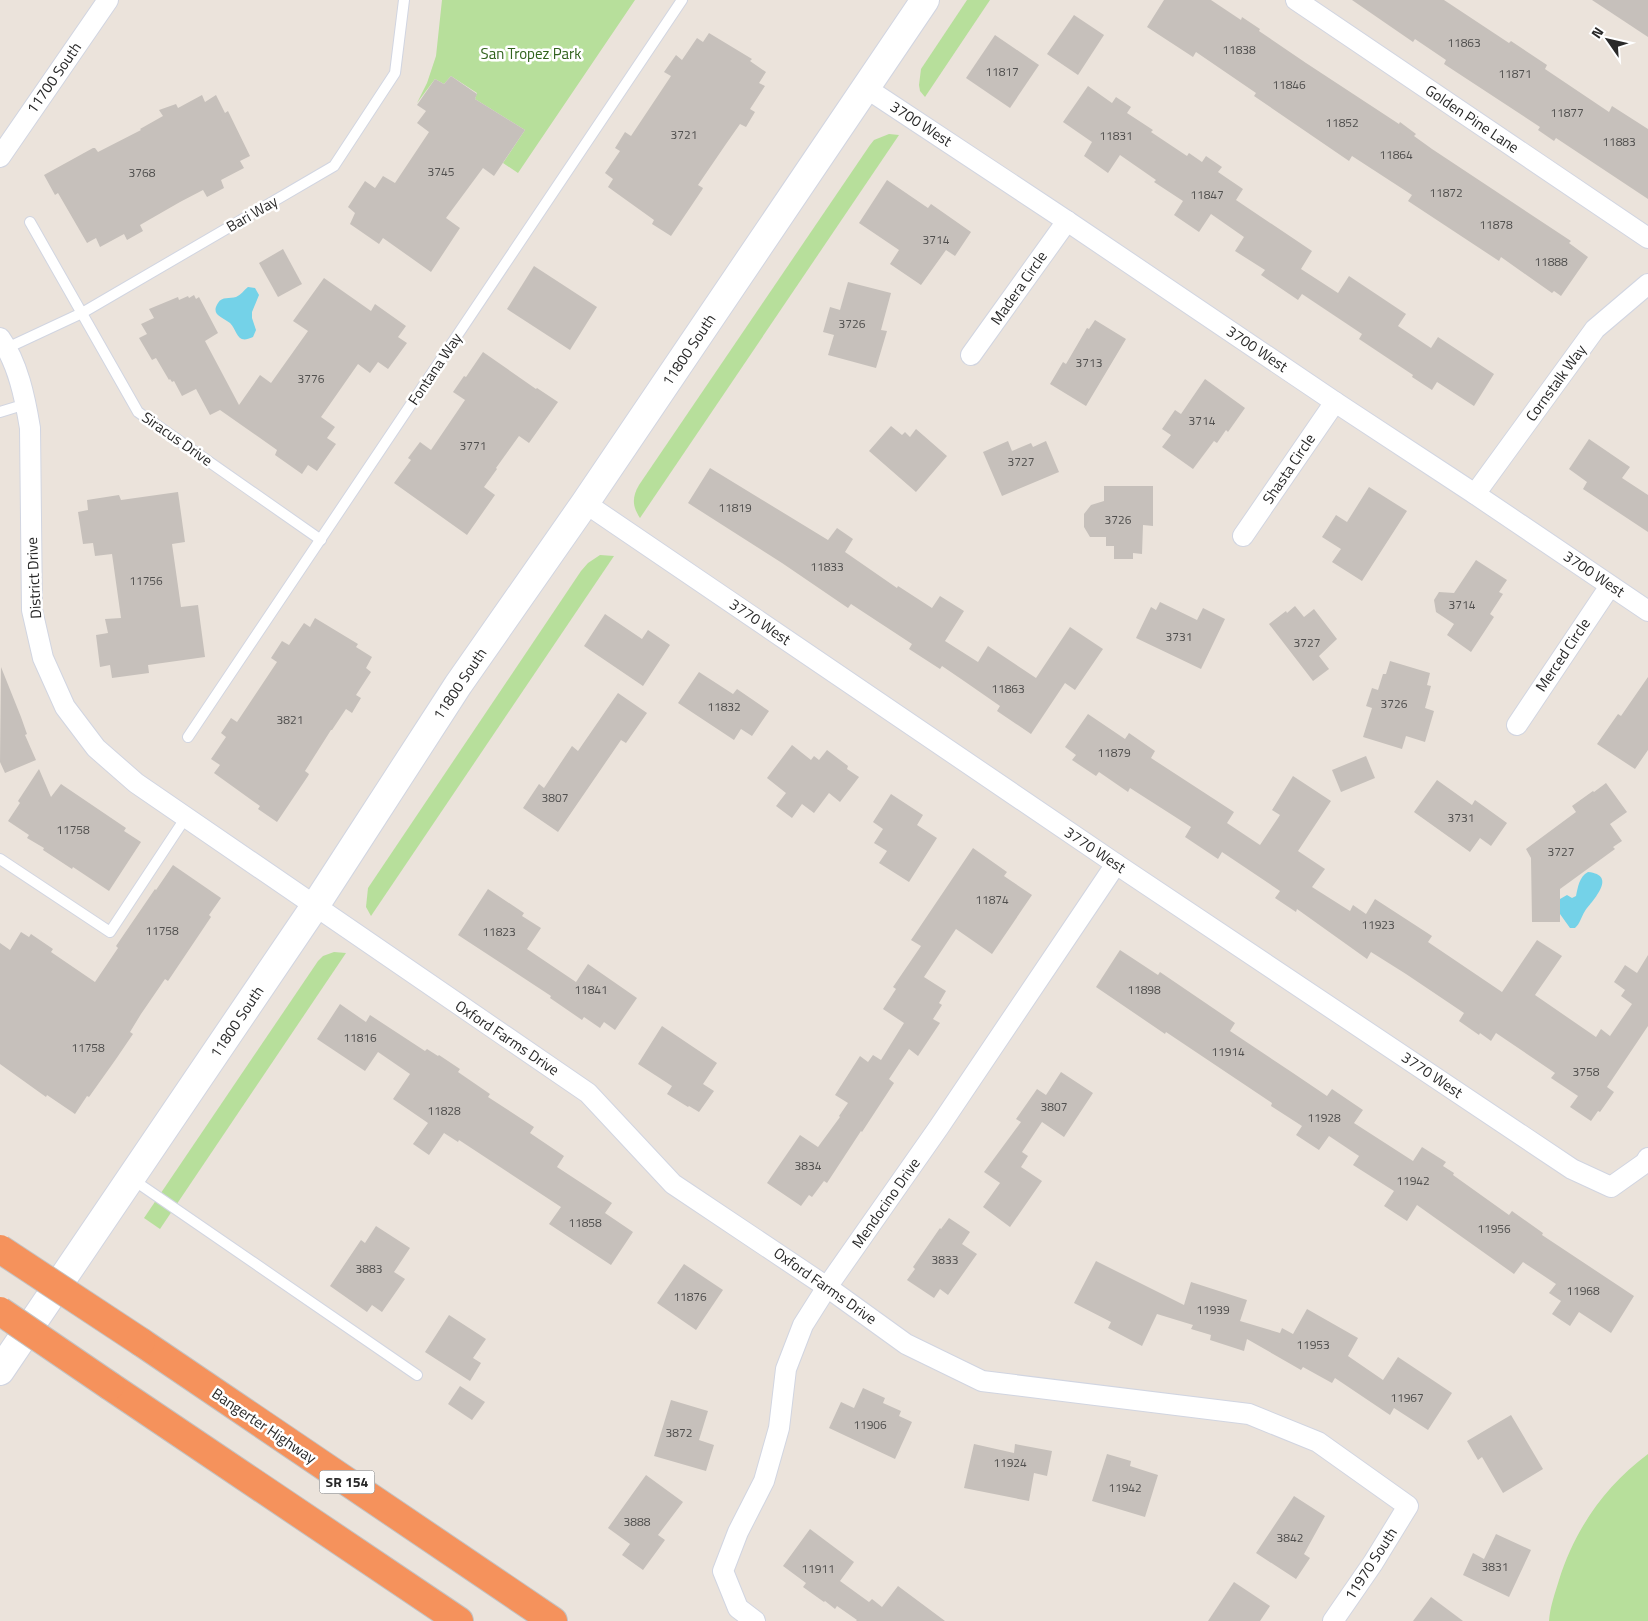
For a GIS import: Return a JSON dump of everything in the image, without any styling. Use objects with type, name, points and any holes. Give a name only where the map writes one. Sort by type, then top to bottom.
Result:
[{"type":"highway","name":"Bangerter Highway","points":[[0,1248],[553,1621]]},
{"type":"highway","points":[[0,1311],[458,1621]]},
{"type":"main road","name":"11800 South","points":[[0,1371],[315,906],[458,685],[586,503],[925,0]]},
{"type":"street","name":"11700 South","points":[[0,157],[108,0]]},
{"type":"street","name":"Golden Pine Lane","points":[[1296,0],[1648,238]]},
{"type":"street","name":"3700 West","points":[[866,88],[1648,611]]},
{"type":"street","name":"Madera Circle","points":[[972,355],[1067,221]]},
{"type":"street","name":"Cornstalk Way","points":[[1475,494],[1595,329],[1648,284]]},
{"type":"street","name":"District Drive","points":[[4,343],[26,404],[30,428],[32,610],[43,658],[65,707],[96,748],[136,783],[315,906]]},
{"type":"street","name":"Shasta Circle","points":[[1243,536],[1334,402]]},
{"type":"street","name":"3770 West","points":[[586,503],[1116,864],[1572,1169],[1611,1187],[1648,1158]]},
{"type":"street","name":"Merced Circle","points":[[1517,725],[1610,586]]},
{"type":"street","name":"Mendocino Drive","points":[[755,1621],[738,1608],[722,1571],[738,1532],[764,1482],[779,1428],[786,1369],[803,1326],[827,1287],[939,1126],[1116,864]]},
{"type":"street","name":"Oxford Farms Drive","points":[[315,906],[588,1093],[673,1184],[827,1287],[906,1344],[982,1381],[1249,1414],[1318,1442],[1408,1506]]},
{"type":"street","name":"11970 South","points":[[1332,1621],[1373,1563],[1408,1506]]},
{"type":"lane","name":"Bari Way","points":[[4,343],[82,313],[334,166],[395,73],[404,0]]},
{"type":"lane","name":"Fontana Way","points":[[188,738],[682,0]]},
{"type":"lane","name":"Siracus Drive","points":[[30,222],[138,412],[321,540]]},
{"type":"lane","points":[[0,412],[26,404]]},
{"type":"lane","points":[[0,859],[110,932],[186,817]]},
{"type":"lane","points":[[131,1178],[417,1375]]},
{"type":"green space","name":"San Tropez Park","points":[[442,0],[635,0],[518,173],[503,163],[525,130],[475,99],[477,93],[451,76],[444,84],[435,79],[417,103],[427,83],[436,56]]},
{"type":"green space","points":[[967,0],[990,0],[925,97],[920,91],[919,85],[921,69]]},
{"type":"green space","points":[[889,134],[899,135],[640,518],[635,509],[634,502],[639,485],[870,145],[874,140]]},
{"type":"green space","points":[[600,555],[614,556],[371,916],[366,907],[368,888],[581,571],[588,563]]},
{"type":"green space","points":[[334,952],[346,953],[160,1229],[144,1218],[318,961],[323,956]]},
{"type":"green space","points":[[1648,1454],[1648,1621],[1549,1621],[1559,1580],[1583,1526],[1605,1494]]},
{"type":"water","points":[[248,287],[255,288],[259,295],[252,312],[256,330],[253,337],[243,339],[238,336],[230,323],[216,313],[216,307],[222,299],[236,297]]},
{"type":"water","points":[[1588,872],[1597,874],[1601,878],[1601,889],[1577,926],[1570,928],[1560,914],[1560,899],[1567,895],[1572,898],[1576,896],[1581,879]]},
{"type":"building","points":[[1164,0],[1211,0],[1241,20],[1242,17],[1306,63],[1399,124],[1400,122],[1416,134],[1414,136],[1432,149],[1571,241],[1569,243],[1588,257],[1561,296],[1554,291],[1552,293],[1501,257],[1499,261],[1408,201],[1412,195],[1352,156],[1349,161],[1254,96],[1256,93],[1196,52],[1193,57],[1147,27]]},
{"type":"building","points":[[1352,0],[1444,0],[1509,43],[1511,41],[1547,65],[1545,69],[1609,112],[1612,106],[1648,129],[1648,199],[1556,138],[1554,141],[1538,130],[1540,127],[1444,64],[1446,60],[1415,39],[1413,42]]},
{"type":"building","points":[[1592,0],[1648,0],[1648,37]]},
{"type":"building","points":[[1074,15],[1104,35],[1078,75],[1047,54]]},
{"type":"building","points":[[709,33],[752,59],[750,61],[766,72],[759,83],[765,86],[750,109],[755,112],[746,127],[740,124],[726,144],[698,185],[703,188],[702,190],[671,236],[652,224],[654,220],[608,187],[613,179],[605,173],[620,151],[615,148],[625,132],[631,136],[671,76],[664,72],[676,55],[682,60],[697,38],[703,42]]},
{"type":"building","points":[[995,35],[1039,65],[1010,108],[966,78]]},
{"type":"building","points":[[451,76],[477,94],[475,99],[525,130],[494,176],[483,168],[446,218],[460,228],[431,272],[383,238],[379,244],[350,224],[355,213],[348,207],[365,181],[375,188],[383,176],[395,183],[429,132],[417,123],[426,111],[417,105],[435,79],[444,84]]},
{"type":"building","points":[[1088,86],[1112,103],[1116,97],[1131,107],[1127,113],[1187,156],[1189,153],[1202,162],[1206,156],[1222,167],[1218,172],[1243,189],[1236,200],[1312,251],[1301,269],[1338,293],[1349,276],[1406,314],[1398,326],[1431,348],[1438,337],[1494,374],[1474,406],[1437,382],[1432,390],[1359,339],[1362,334],[1302,294],[1298,300],[1261,275],[1265,270],[1235,251],[1244,237],[1211,214],[1199,232],[1174,215],[1183,201],[1154,182],[1156,180],[1120,155],[1108,173],[1084,156],[1092,142],[1063,122]]},
{"type":"building","points":[[202,95],[205,102],[216,95],[225,113],[228,111],[250,156],[240,161],[244,168],[221,180],[224,188],[207,197],[203,190],[180,202],[140,225],[143,231],[127,240],[124,234],[100,247],[96,238],[87,243],[58,193],[55,195],[44,175],[93,148],[98,152],[141,130],[163,116],[159,110],[176,104],[178,108]]},
{"type":"building","points":[[887,180],[928,208],[931,204],[971,232],[955,256],[946,250],[921,285],[890,264],[899,250],[859,223]]},
{"type":"building","points":[[283,249],[302,284],[278,297],[259,263]]},
{"type":"building","points":[[534,266],[597,307],[570,350],[507,309]]},
{"type":"building","points":[[324,278],[371,311],[375,304],[406,326],[398,337],[407,343],[388,369],[378,362],[370,373],[358,364],[321,417],[335,427],[327,438],[336,444],[317,471],[308,465],[302,474],[275,455],[277,450],[220,410],[210,415],[196,389],[182,396],[174,381],[169,380],[156,358],[152,360],[139,338],[147,334],[141,324],[154,318],[149,309],[178,297],[179,300],[194,295],[196,299],[199,297],[218,333],[205,341],[239,405],[260,375],[271,383],[308,331],[293,321]]},
{"type":"building","points":[[848,282],[891,293],[881,330],[887,331],[876,368],[828,355],[834,335],[823,332],[830,307],[840,310]]},
{"type":"building","points":[[1095,320],[1126,339],[1086,406],[1050,384],[1063,362],[1066,364],[1087,328],[1089,329]]},
{"type":"building","points":[[483,352],[558,402],[529,443],[519,436],[496,468],[484,487],[495,495],[467,535],[394,483],[411,460],[408,458],[420,442],[431,450],[465,400],[453,392]]},
{"type":"building","points":[[1205,379],[1245,408],[1228,432],[1226,430],[1217,443],[1214,441],[1193,469],[1162,447],[1171,435],[1162,429],[1175,410],[1181,414]]},
{"type":"building","points":[[891,426],[902,435],[905,432],[910,437],[916,429],[947,456],[916,492],[869,451]]},
{"type":"building","points":[[1589,439],[1630,467],[1622,478],[1648,495],[1648,532],[1583,489],[1587,482],[1569,469]]},
{"type":"building","points":[[1008,441],[1012,451],[1031,443],[1033,447],[1046,441],[1059,472],[1002,496],[983,452]]},
{"type":"building","points":[[710,468],[828,540],[837,528],[853,539],[845,552],[897,588],[898,586],[932,608],[940,596],[964,611],[945,641],[978,662],[988,646],[1036,678],[1070,627],[1103,649],[1075,690],[1065,683],[1031,734],[997,711],[1000,706],[942,666],[940,669],[909,649],[912,644],[851,604],[848,608],[688,503]]},
{"type":"building","points":[[1104,486],[1153,486],[1153,526],[1143,525],[1142,554],[1133,553],[1133,559],[1114,559],[1114,546],[1106,546],[1106,537],[1090,537],[1084,527],[1084,514],[1091,505],[1104,501]]},
{"type":"building","points":[[1369,487],[1407,511],[1362,581],[1332,562],[1341,549],[1322,537],[1336,515],[1347,522]]},
{"type":"building","points":[[178,492],[185,542],[172,544],[181,607],[198,605],[205,657],[148,665],[149,673],[112,678],[110,665],[100,667],[96,635],[108,633],[105,619],[121,618],[112,554],[95,556],[93,543],[83,544],[78,512],[88,510],[87,500],[119,495],[121,500]]},
{"type":"building","points":[[1476,560],[1507,580],[1499,592],[1503,594],[1490,614],[1494,617],[1471,652],[1447,635],[1454,624],[1436,612],[1434,600],[1439,592],[1454,593]]},
{"type":"building","points":[[1160,602],[1197,620],[1203,608],[1225,619],[1201,669],[1136,638],[1151,607],[1156,610]]},
{"type":"building","points":[[1295,606],[1304,617],[1314,609],[1337,639],[1319,656],[1329,669],[1313,681],[1269,624]]},
{"type":"building","points":[[605,614],[642,639],[648,630],[670,645],[643,686],[584,646]]},
{"type":"building","points":[[315,618],[358,644],[356,647],[372,657],[366,668],[371,672],[356,695],[361,698],[352,713],[346,709],[331,730],[305,771],[309,774],[308,776],[277,822],[258,809],[260,806],[214,773],[220,765],[211,759],[226,737],[221,733],[231,718],[237,722],[277,662],[271,658],[282,641],[289,645],[304,623],[310,627]]},
{"type":"building","points":[[1390,661],[1430,673],[1427,685],[1431,686],[1425,708],[1434,711],[1425,742],[1406,736],[1402,749],[1363,737],[1372,708],[1366,706],[1372,688],[1378,690]]},
{"type":"building","points":[[1,667],[36,760],[5,773],[0,762]]},
{"type":"building","points":[[699,672],[733,694],[737,689],[769,711],[752,736],[741,729],[734,740],[678,703]]},
{"type":"building","points":[[1648,677],[1648,750],[1635,769],[1597,744],[1618,714],[1621,716]]},
{"type":"building","points":[[618,693],[647,713],[626,743],[621,740],[558,832],[523,808],[539,784],[544,788],[572,746],[578,751]]},
{"type":"building","points":[[1088,714],[1125,739],[1129,733],[1155,751],[1151,758],[1234,812],[1227,823],[1260,845],[1280,815],[1272,810],[1293,776],[1331,801],[1298,851],[1325,869],[1312,887],[1350,911],[1353,905],[1366,914],[1375,899],[1432,936],[1428,942],[1502,992],[1537,940],[1562,956],[1535,995],[1596,1037],[1601,1029],[1610,1036],[1632,1004],[1621,996],[1625,990],[1614,982],[1625,965],[1637,973],[1648,955],[1648,1026],[1607,1087],[1614,1092],[1600,1112],[1598,1111],[1591,1121],[1570,1107],[1578,1096],[1551,1078],[1555,1073],[1496,1033],[1491,1041],[1480,1033],[1479,1035],[1459,1021],[1464,1013],[1371,952],[1367,959],[1297,909],[1296,912],[1275,898],[1280,891],[1222,852],[1218,859],[1185,837],[1191,827],[1130,788],[1128,792],[1099,772],[1096,776],[1072,760],[1076,755],[1065,747]]},
{"type":"building","points":[[792,745],[811,760],[814,756],[819,760],[827,750],[848,766],[847,769],[859,777],[840,802],[829,793],[814,813],[802,804],[792,818],[776,806],[786,793],[767,778]]},
{"type":"building","points":[[1366,756],[1375,778],[1341,792],[1332,770]]},
{"type":"building","points":[[39,769],[51,797],[61,784],[126,828],[124,831],[141,842],[109,891],[43,850],[44,848],[27,838],[29,835],[8,821],[20,803],[18,801]]},
{"type":"building","points":[[1437,780],[1472,805],[1475,800],[1507,823],[1491,846],[1480,838],[1470,852],[1414,812]]},
{"type":"building","points":[[1606,783],[1627,812],[1610,824],[1622,841],[1613,847],[1615,849],[1560,889],[1560,922],[1532,922],[1531,858],[1526,849],[1576,812],[1572,806]]},
{"type":"building","points":[[891,794],[923,815],[917,825],[937,838],[909,882],[879,863],[887,851],[874,843],[883,829],[873,822]]},
{"type":"building","points":[[973,848],[1007,872],[1004,876],[1032,895],[992,954],[956,929],[924,977],[946,991],[939,1003],[942,1005],[933,1019],[940,1023],[918,1056],[909,1049],[889,1079],[894,1083],[827,1183],[824,1181],[812,1197],[809,1195],[801,1206],[767,1183],[800,1135],[818,1147],[848,1103],[835,1095],[860,1056],[868,1062],[873,1055],[881,1060],[904,1023],[883,1009],[896,989],[893,987],[921,946],[911,940]]},
{"type":"building","points":[[173,865],[221,898],[209,915],[211,917],[168,981],[165,979],[141,1014],[130,1032],[133,1034],[75,1114],[47,1095],[46,1097],[0,1064],[0,943],[10,950],[21,932],[29,937],[31,934],[53,949],[51,952],[95,982],[118,948],[116,946]]},
{"type":"building","points":[[488,889],[524,913],[522,916],[541,928],[527,949],[576,982],[588,964],[637,998],[615,1030],[604,1022],[600,1028],[584,1017],[582,1020],[550,998],[551,996],[458,935]]},
{"type":"building","points":[[1120,950],[1158,975],[1160,972],[1235,1023],[1230,1031],[1327,1096],[1332,1089],[1363,1110],[1354,1123],[1413,1161],[1422,1147],[1446,1162],[1443,1166],[1454,1173],[1453,1175],[1509,1215],[1512,1211],[1543,1233],[1542,1235],[1634,1296],[1611,1333],[1579,1312],[1570,1326],[1552,1314],[1561,1301],[1549,1293],[1556,1284],[1523,1262],[1514,1274],[1417,1205],[1407,1221],[1384,1206],[1394,1191],[1353,1165],[1359,1156],[1329,1136],[1319,1150],[1296,1135],[1302,1126],[1271,1106],[1272,1103],[1096,987]]},
{"type":"building","points":[[340,1004],[366,1022],[370,1015],[425,1051],[427,1049],[439,1055],[460,1069],[458,1072],[490,1094],[488,1097],[534,1127],[530,1133],[564,1156],[557,1167],[612,1203],[605,1213],[633,1232],[611,1265],[549,1224],[561,1207],[459,1140],[458,1142],[444,1133],[429,1155],[413,1144],[428,1123],[393,1099],[410,1074],[378,1052],[365,1071],[317,1039]]},
{"type":"building","points":[[662,1026],[717,1063],[703,1084],[714,1091],[699,1112],[667,1094],[672,1086],[638,1064]]},
{"type":"building","points":[[1061,1072],[1093,1093],[1064,1137],[1042,1122],[1022,1152],[1028,1156],[1021,1167],[1042,1181],[1010,1227],[983,1207],[1000,1183],[984,1172],[1021,1122],[1016,1119],[1037,1089],[1046,1095]]},
{"type":"building","points":[[949,1218],[970,1232],[962,1244],[977,1254],[948,1295],[940,1289],[934,1298],[907,1280],[915,1269],[913,1267]]},
{"type":"building","points":[[376,1226],[410,1248],[394,1272],[405,1279],[382,1312],[372,1305],[367,1312],[330,1286],[361,1240],[365,1243]]},
{"type":"building","points":[[1096,1261],[1184,1305],[1191,1282],[1247,1300],[1240,1321],[1280,1333],[1282,1328],[1293,1334],[1307,1309],[1358,1338],[1348,1356],[1383,1380],[1398,1357],[1452,1393],[1428,1430],[1394,1408],[1390,1415],[1335,1378],[1332,1383],[1303,1367],[1301,1370],[1247,1339],[1244,1351],[1210,1340],[1211,1335],[1191,1329],[1193,1325],[1157,1314],[1142,1346],[1108,1328],[1111,1322],[1074,1303]]},
{"type":"building","points":[[684,1264],[723,1290],[696,1330],[657,1303]]},
{"type":"building","points":[[449,1315],[486,1339],[473,1358],[481,1363],[470,1381],[425,1352]]},
{"type":"building","points":[[460,1386],[485,1402],[472,1420],[448,1404]]},
{"type":"building","points":[[863,1388],[885,1398],[883,1403],[901,1411],[899,1416],[912,1422],[895,1459],[829,1428],[841,1402],[854,1408]]},
{"type":"building","points":[[671,1400],[708,1411],[699,1440],[714,1445],[706,1471],[654,1456]]},
{"type":"building","points":[[1511,1415],[1543,1469],[1503,1493],[1482,1457],[1478,1460],[1467,1441]]},
{"type":"building","points":[[974,1444],[1014,1453],[1015,1444],[1052,1451],[1047,1476],[1034,1473],[1029,1501],[964,1488]]},
{"type":"building","points":[[1107,1454],[1131,1461],[1130,1466],[1158,1475],[1145,1517],[1092,1501]]},
{"type":"building","points":[[646,1475],[683,1502],[658,1535],[665,1540],[643,1570],[622,1555],[630,1544],[608,1528]]},
{"type":"building","points":[[1294,1496],[1325,1516],[1304,1554],[1310,1558],[1296,1579],[1256,1553]]},
{"type":"building","points":[[810,1529],[854,1562],[840,1581],[869,1602],[872,1599],[882,1607],[898,1586],[945,1621],[856,1621],[837,1606],[835,1609],[824,1602],[803,1587],[806,1583],[783,1566]]},
{"type":"building","points":[[1496,1534],[1531,1550],[1509,1597],[1463,1575],[1473,1553],[1484,1559]]},
{"type":"building","points":[[1234,1582],[1270,1606],[1260,1621],[1208,1621]]},
{"type":"building","points":[[1431,1597],[1463,1621],[1413,1621]]}]
